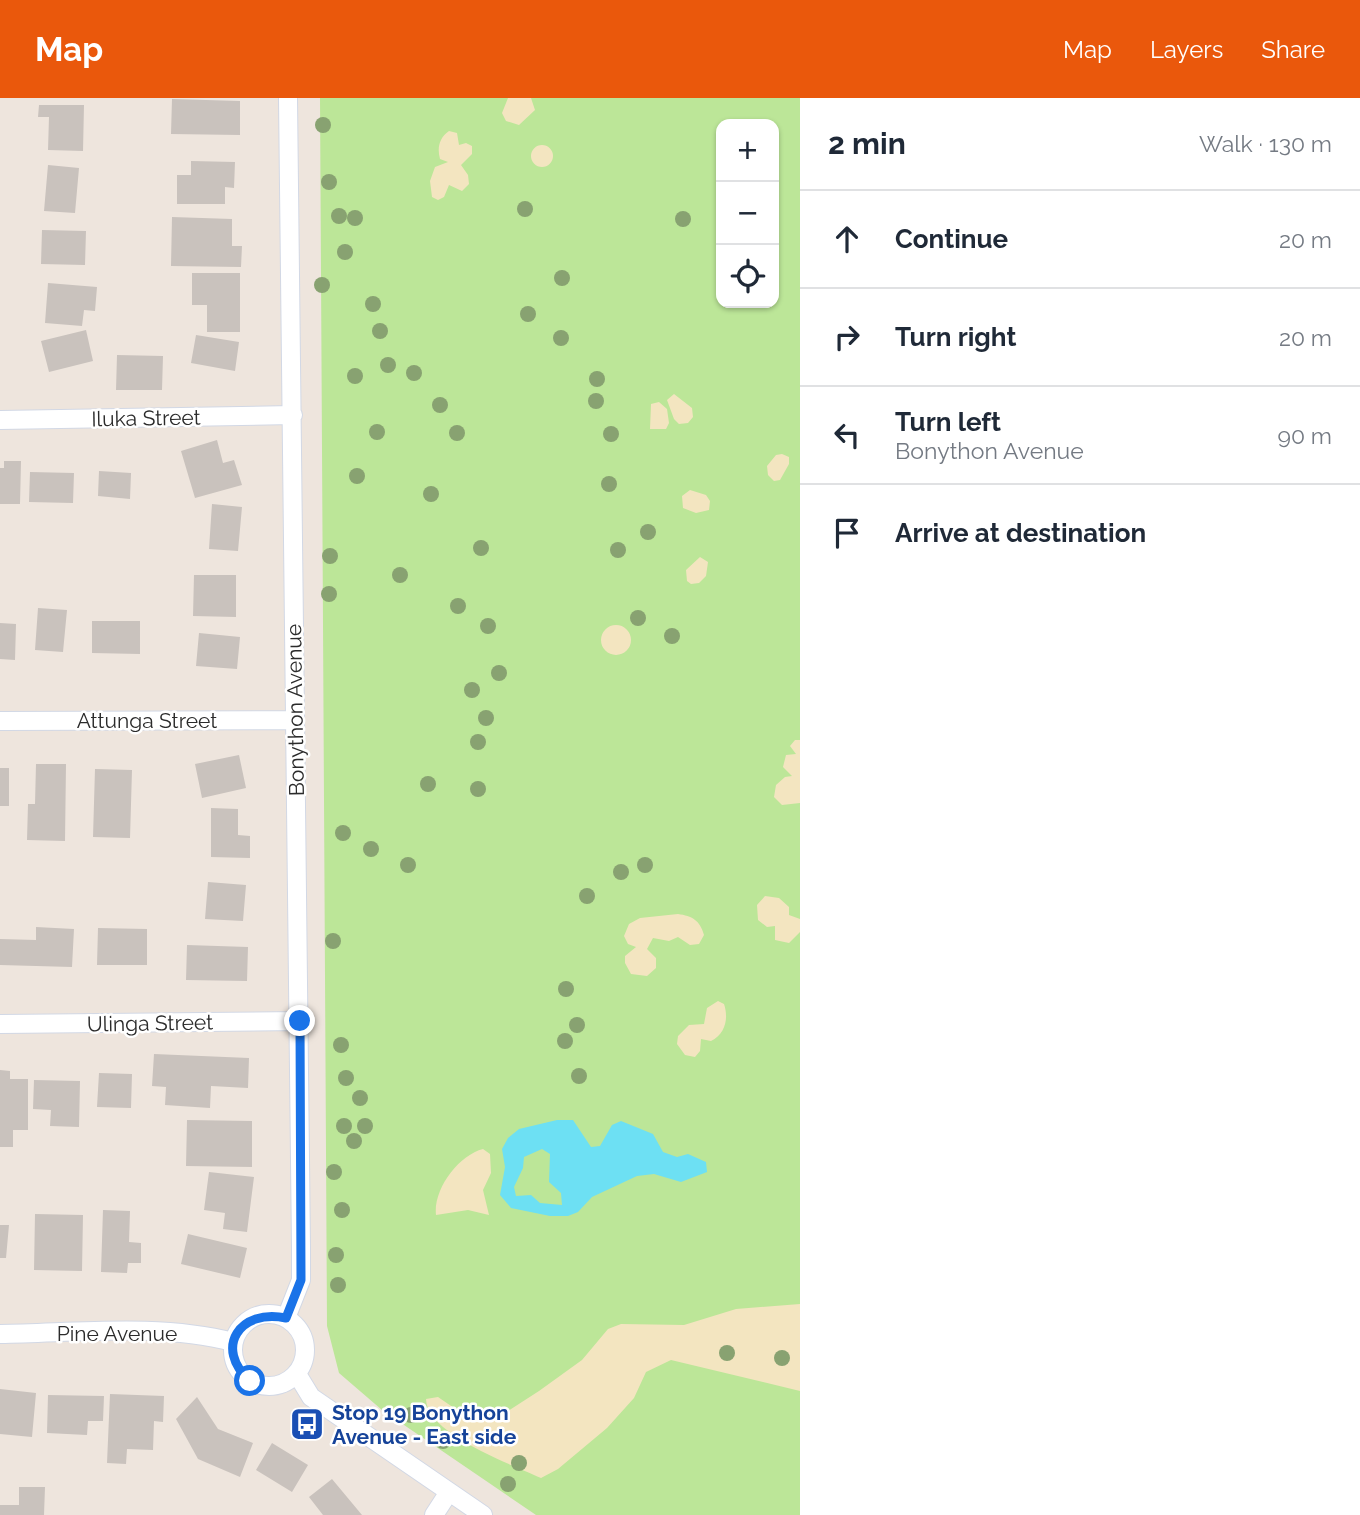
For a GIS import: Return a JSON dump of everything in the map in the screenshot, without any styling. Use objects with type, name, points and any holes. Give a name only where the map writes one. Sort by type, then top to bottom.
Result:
[{"type":"street","name":"Bonython Avenue","points":[[286,1318],[301,1280],[288,98]]},
{"type":"street","name":"Iluka Street","points":[[0,420],[293,415]]},
{"type":"street","name":"Attunga Street","points":[[0,721],[294,720]]},
{"type":"street","name":"Ulinga Street","points":[[0,1024],[300,1021]]},
{"type":"street","points":[[267,1314],[286,1318],[299,1330],[305,1344],[303,1362],[297,1374],[284,1384],[271,1387],[250,1381],[234,1362],[233,1342],[240,1328],[250,1319],[267,1314]]},
{"type":"street","name":"Pine Avenue","points":[[0,1334],[159,1331],[199,1333],[233,1342]]},
{"type":"street","points":[[297,1374],[311,1397],[483,1515]]},
{"type":"street","points":[[434,1515],[449,1492]]},
{"type":"green space","points":[[320,98],[800,98],[800,1515],[536,1515],[382,1410],[339,1373],[327,1326]]},
{"type":"sand","points":[[508,98],[531,98],[535,110],[519,125],[506,121],[502,113]]},
{"type":"sand","points":[[449,131],[457,133],[459,145],[466,143],[472,146],[472,154],[461,165],[468,175],[469,184],[462,191],[449,185],[444,197],[438,200],[432,197],[430,181],[435,167],[448,162],[440,159],[439,151],[441,140]]},
{"type":"sand","points":[[538,145],[546,145],[553,152],[553,160],[546,167],[538,167],[531,160],[531,152]]},
{"type":"sand","points":[[674,394],[692,408],[693,417],[688,423],[679,424],[674,419],[667,400]]},
{"type":"sand","points":[[659,402],[667,409],[669,423],[666,429],[650,429],[651,404]]},
{"type":"sand","points":[[776,455],[789,457],[789,464],[780,480],[774,481],[768,475],[767,466]]},
{"type":"sand","points":[[690,490],[706,495],[710,501],[709,510],[696,513],[683,508],[682,496]]},
{"type":"sand","points":[[700,557],[708,562],[706,576],[699,583],[691,584],[687,581],[686,570]]},
{"type":"sand","points":[[616,625],[627,629],[631,640],[627,651],[616,655],[605,651],[601,640],[605,629]]},
{"type":"sand","points":[[795,740],[800,740],[800,803],[782,805],[774,797],[776,785],[785,777],[792,776],[783,767],[786,755],[796,754],[790,746]]},
{"type":"sand","points":[[765,896],[779,898],[789,907],[789,915],[800,919],[800,932],[789,943],[775,940],[775,926],[767,927],[758,920],[757,905]]},
{"type":"sand","points":[[678,914],[698,922],[704,935],[699,944],[690,945],[678,937],[669,941],[653,938],[647,949],[656,958],[656,968],[647,976],[631,974],[625,963],[625,956],[636,947],[628,944],[624,936],[629,924],[640,918]]},
{"type":"sand","points":[[718,1001],[724,1004],[726,1020],[723,1030],[711,1041],[701,1039],[700,1051],[695,1057],[685,1055],[677,1044],[678,1036],[689,1025],[704,1024],[707,1008]]},
{"type":"sand","points":[[483,1149],[490,1154],[491,1173],[483,1190],[489,1215],[468,1210],[436,1215],[439,1195],[449,1174],[465,1158]]},
{"type":"sand","points":[[800,1304],[800,1391],[671,1360],[646,1372],[634,1398],[607,1428],[558,1469],[541,1478],[492,1457],[455,1436],[430,1412],[426,1399],[438,1397],[473,1421],[502,1415],[582,1360],[608,1329],[621,1324],[684,1325],[736,1309]]},
{"type":"water","points":[[557,1120],[573,1120],[591,1147],[600,1146],[612,1125],[621,1121],[653,1134],[663,1152],[677,1157],[688,1154],[706,1162],[707,1172],[681,1182],[654,1174],[637,1176],[592,1197],[578,1212],[568,1216],[550,1216],[511,1208],[500,1195],[505,1167],[502,1149],[508,1138],[519,1129]],"holes":[[[542,1149],[550,1154],[549,1182],[561,1193],[562,1205],[540,1203],[531,1195],[516,1196],[514,1187],[523,1168],[524,1157]]]},
{"type":"building","points":[[172,99],[240,101],[240,135],[171,134]]},
{"type":"building","points":[[39,105],[84,105],[83,151],[48,150],[49,117],[38,117]]},
{"type":"building","points":[[191,161],[235,162],[234,188],[225,187],[225,204],[177,204],[177,175],[191,175]]},
{"type":"building","points":[[48,165],[79,168],[75,213],[44,211]]},
{"type":"building","points":[[172,217],[232,219],[232,246],[242,246],[241,267],[171,266]]},
{"type":"building","points":[[42,230],[86,231],[85,265],[41,264]]},
{"type":"building","points":[[192,273],[240,273],[240,332],[207,332],[207,305],[192,305]]},
{"type":"building","points":[[48,283],[97,287],[95,311],[84,310],[82,326],[45,323]]},
{"type":"building","points":[[86,330],[93,361],[49,372],[41,341]]},
{"type":"building","points":[[196,335],[239,342],[235,371],[191,363]]},
{"type":"building","points":[[117,355],[163,356],[162,390],[116,390]]},
{"type":"building","points":[[217,440],[223,463],[234,460],[242,485],[195,498],[181,451]]},
{"type":"building","points":[[4,461],[21,461],[20,504],[0,504],[0,468],[4,468]]},
{"type":"building","points":[[99,471],[131,473],[130,499],[98,496]]},
{"type":"building","points":[[30,472],[74,473],[73,503],[29,502]]},
{"type":"building","points":[[212,504],[242,507],[238,551],[209,549]]},
{"type":"building","points":[[194,575],[236,575],[236,617],[193,616]]},
{"type":"building","points":[[38,608],[67,610],[63,652],[35,650]]},
{"type":"building","points":[[92,621],[140,621],[140,654],[92,653]]},
{"type":"building","points":[[0,623],[16,624],[15,660],[0,659]]},
{"type":"building","points":[[199,633],[240,637],[237,669],[196,666]]},
{"type":"building","points":[[239,755],[246,788],[202,798],[195,764]]},
{"type":"building","points":[[36,764],[66,764],[65,841],[27,840],[28,804],[35,804]]},
{"type":"building","points":[[0,768],[9,768],[9,806],[0,806]]},
{"type":"building","points":[[95,769],[132,770],[130,838],[93,837]]},
{"type":"building","points":[[211,808],[238,809],[238,835],[250,836],[250,858],[211,857]]},
{"type":"building","points":[[208,882],[246,885],[243,921],[205,919]]},
{"type":"building","points":[[36,927],[74,929],[72,967],[0,965],[0,939],[36,940]]},
{"type":"building","points":[[98,928],[147,929],[147,965],[97,965]]},
{"type":"building","points":[[187,945],[248,947],[247,981],[186,980]]},
{"type":"building","points":[[154,1054],[249,1058],[248,1088],[211,1086],[210,1108],[165,1105],[166,1087],[152,1086]]},
{"type":"building","points":[[0,1070],[10,1071],[10,1079],[28,1079],[28,1130],[13,1130],[13,1147],[0,1147]]},
{"type":"building","points":[[99,1073],[132,1074],[131,1108],[97,1107]]},
{"type":"building","points":[[34,1080],[80,1081],[79,1127],[50,1126],[51,1110],[33,1109]]},
{"type":"building","points":[[187,1120],[252,1121],[252,1167],[186,1166]]},
{"type":"building","points":[[209,1172],[254,1177],[247,1232],[223,1229],[225,1213],[204,1210]]},
{"type":"building","points":[[103,1210],[130,1211],[129,1242],[141,1243],[141,1263],[128,1263],[127,1273],[101,1272]]},
{"type":"building","points":[[35,1214],[83,1215],[82,1271],[34,1270]]},
{"type":"building","points":[[0,1225],[9,1225],[6,1258],[0,1258]]},
{"type":"building","points":[[188,1234],[247,1248],[240,1278],[181,1264]]},
{"type":"building","points":[[0,1389],[36,1393],[32,1437],[0,1434]]},
{"type":"building","points":[[110,1394],[164,1396],[163,1422],[154,1421],[153,1450],[127,1449],[126,1464],[107,1463]]},
{"type":"building","points":[[48,1395],[104,1396],[103,1421],[88,1421],[87,1435],[47,1433]]},
{"type":"building","points":[[197,1397],[218,1429],[253,1443],[240,1477],[198,1459],[176,1419]]},
{"type":"building","points":[[272,1443],[308,1465],[292,1492],[256,1470]]},
{"type":"building","points":[[332,1479],[362,1515],[323,1515],[309,1497]]},
{"type":"building","points":[[19,1487],[45,1487],[44,1515],[0,1515],[0,1505],[19,1505]]},
{"type":"place","name":"Stop 19 Bonython Avenue - East side","points":[[307,1424]]},
{"type":"route","points":[[250,1381],[240,1373],[232,1352],[233,1342],[240,1328],[250,1319],[267,1314],[286,1318],[295,1302],[301,1280],[300,1021]]}]
